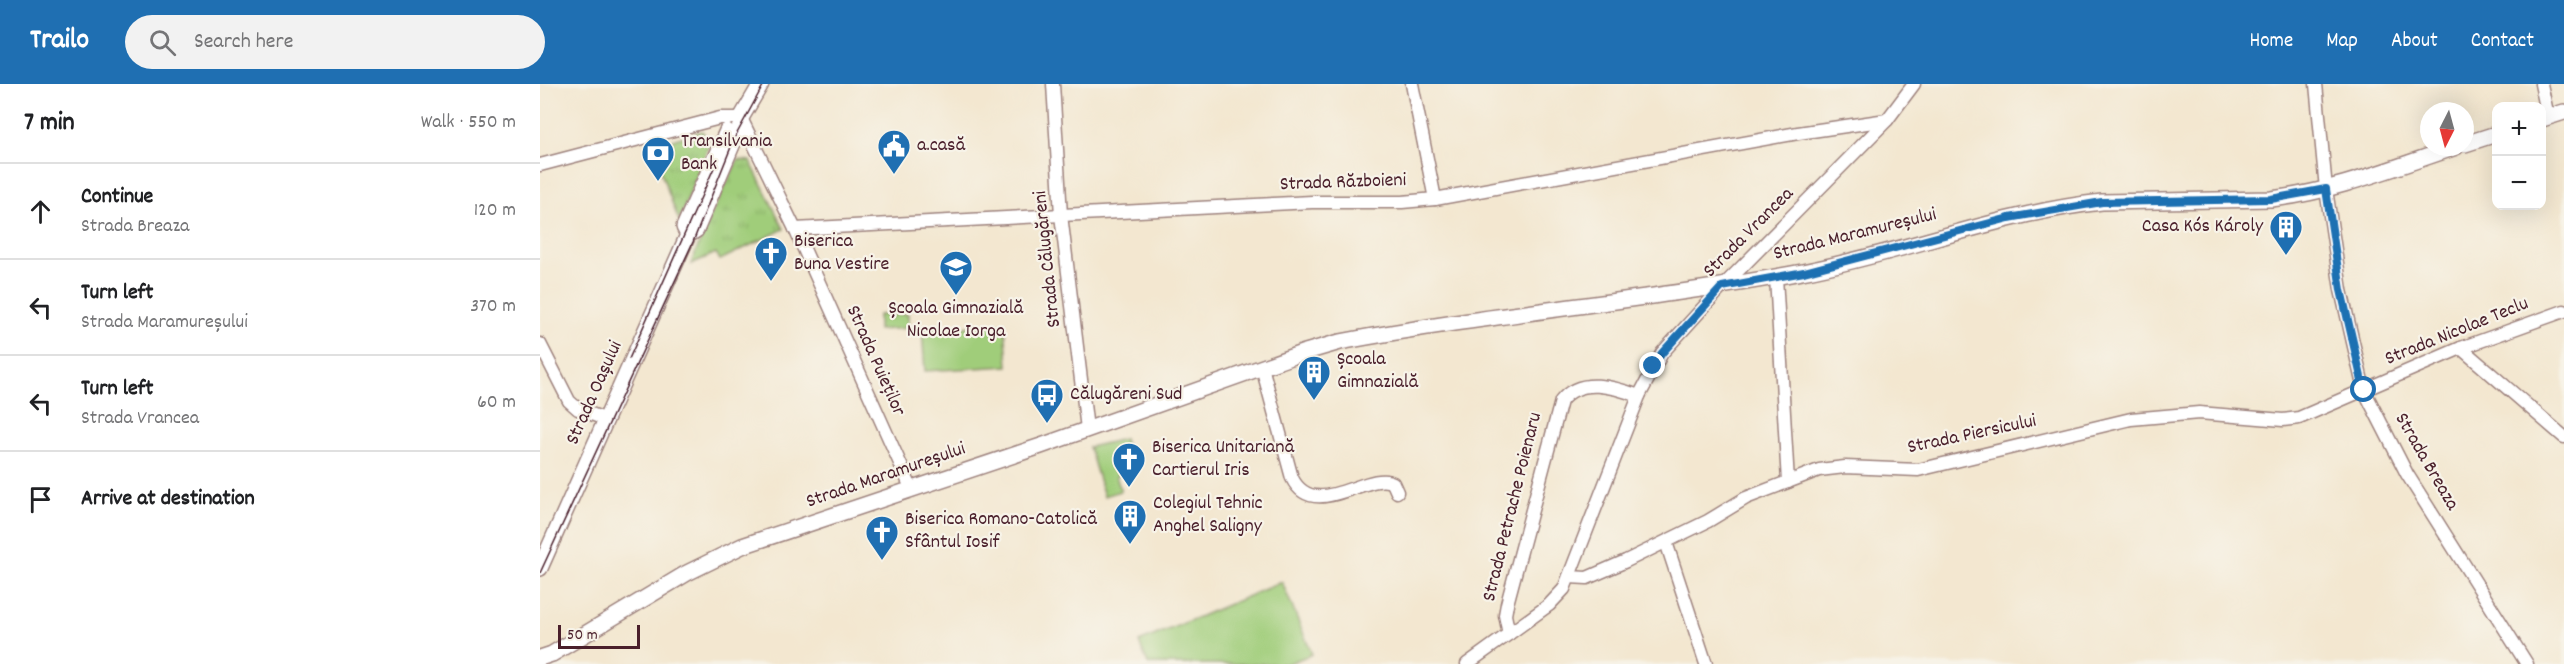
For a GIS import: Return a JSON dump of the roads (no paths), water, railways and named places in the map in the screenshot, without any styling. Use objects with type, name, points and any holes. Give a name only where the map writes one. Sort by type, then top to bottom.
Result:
[{"type":"main road","name":"Strada Oașului","points":[[540,568],[687,235],[684,227],[731,121],[741,118],[761,84]]},
{"type":"main road","points":[[2546,118],[2564,112]]},
{"type":"main road","points":[[2474,141],[2492,135]]},
{"type":"main road","name":"Strada Maramureșului","points":[[546,659],[640,600],[722,555],[1340,342],[1722,287],[1739,278],[1776,277],[1816,269],[2009,218],[2077,205],[2102,202],[2271,199],[2326,189],[2428,156]]},
{"type":"street","name":"Strada Călugăreni","points":[[1053,84],[1061,215],[1087,429]]},
{"type":"street","points":[[1413,84],[1436,199]]},
{"type":"street","name":"Strada Vrancea","points":[[1706,289],[1739,278],[1887,120],[1914,84]]},
{"type":"street","name":"Strada Breaza","points":[[2316,84],[2326,189],[2341,290],[2364,390],[2407,474],[2527,664]]},
{"type":"street","points":[[2541,84],[2543,102]]},
{"type":"street","points":[[540,165],[720,118],[741,118]]},
{"type":"street","name":"Strada Puieților","points":[[741,118],[795,229],[912,490]]},
{"type":"street","name":"Strada Războieni","points":[[795,229],[1436,199],[1798,133],[1887,120]]},
{"type":"street","points":[[1776,277],[1788,482]]},
{"type":"street","name":"Strada Vrancea","points":[[1467,664],[1557,598],[1569,577],[1638,396],[1662,353],[1722,287]]},
{"type":"street","name":"Strada Nicolae Teclu","points":[[2364,390],[2461,348],[2564,311]]},
{"type":"street","points":[[540,344],[569,401],[578,409],[607,420]]},
{"type":"street","points":[[2461,348],[2564,437]]},
{"type":"street","points":[[1262,367],[1292,478],[1300,490],[1315,495],[1336,494],[1384,480],[1393,483],[1397,492]]},
{"type":"street","name":"Strada Petrache Poienaru","points":[[1509,634],[1505,615],[1507,604],[1561,401],[1571,392],[1596,386],[1618,389],[1638,396]]},
{"type":"street","name":"Strada Piersicului","points":[[1569,577],[1587,578],[1708,521],[1746,498],[1819,470],[1835,468],[1906,471],[1945,465],[2132,419],[2199,413],[2283,420],[2299,418],[2364,390]]},
{"type":"street","points":[[1666,542],[1707,664]]},
{"type":"tram line","points":[[540,573],[693,242],[735,137],[764,84]]},
{"type":"tram line","points":[[629,359],[717,161]]},
{"type":"place","name":"a.casă","points":[[894,175]]},
{"type":"place","name":"Transilvania Bank","points":[[658,182]]},
{"type":"place","name":"Casa Kós Károly","points":[[2286,256]]},
{"type":"place","name":"Biserica Buna Vestire","points":[[771,282]]},
{"type":"place","name":"Școala Gimnazială Nicolae Iorga","points":[[956,296]]},
{"type":"place","name":"Școala Gimnazială","points":[[1314,401]]},
{"type":"place","name":"Călugăreni Sud","points":[[1047,424]]},
{"type":"place","name":"Biserica Unitariană Cartierul Iris","points":[[1129,488]]},
{"type":"place","name":"Colegiul Tehnic Anghel Saligny","points":[[1130,545]]},
{"type":"place","name":"Biserica Romano-Catolică Sfântul Iosif","points":[[882,561]]}]
